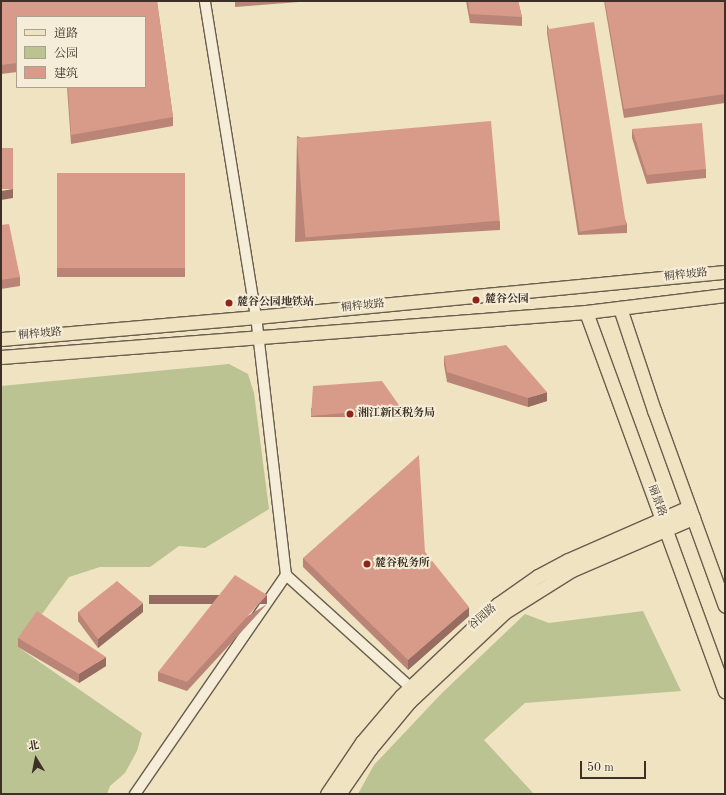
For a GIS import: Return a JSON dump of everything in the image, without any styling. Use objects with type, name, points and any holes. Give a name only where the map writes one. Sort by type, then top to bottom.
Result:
[{"type":"main road","name":"桐梓坡路","points":[[1,339],[256,317],[725,272]]},
{"type":"main road","name":"桐梓坡路","points":[[1,357],[586,312],[725,295]]},
{"type":"main road","points":[[620,308],[654,410],[725,606]]},
{"type":"main road","name":"丽景路","points":[[586,312],[617,402],[630,430],[725,691]]},
{"type":"main road","name":"谷园路","points":[[327,794],[362,742],[410,687],[469,630],[519,588],[568,560],[691,513]]},
{"type":"main road","name":"谷园路","points":[[339,794],[370,748],[409,702],[505,612],[572,570],[664,524]]},
{"type":"street","points":[[205,1],[256,317],[286,575],[410,687]]},
{"type":"street","points":[[135,794],[286,575]]},
{"type":"green space","points":[[229,364],[248,374],[254,393],[269,509],[205,548],[179,546],[150,567],[100,567],[69,577],[18,647],[142,733],[137,751],[125,773],[110,786],[107,794],[1,794],[1,386]]},
{"type":"green space","points":[[643,611],[681,691],[525,703],[484,740],[534,794],[358,794],[374,765],[441,694],[525,614],[549,623]]},
{"type":"building","points":[[1,1],[157,1],[173,117],[71,135],[68,88],[146,88],[146,16],[16,16],[16,63],[1,65]]},
{"type":"building","points":[[468,1],[518,1],[522,17],[470,14]]},
{"type":"building","points":[[605,1],[725,1],[725,94],[624,109]]},
{"type":"building","points":[[594,22],[626,224],[580,232],[548,29]]},
{"type":"building","points":[[491,121],[500,221],[305,238],[297,138]]},
{"type":"building","points":[[702,123],[706,169],[647,175],[632,129]]},
{"type":"building","points":[[1,148],[13,148],[13,189],[1,189]]},
{"type":"building","points":[[57,173],[185,173],[185,268],[57,268]]},
{"type":"building","points":[[9,224],[20,277],[1,280],[1,225]]},
{"type":"building","points":[[506,345],[547,392],[528,398],[447,372],[444,356]]},
{"type":"building","points":[[382,381],[401,408],[311,416],[313,386]]},
{"type":"building","name":"麓谷税务所","points":[[419,455],[425,552],[469,607],[408,660],[303,558]]},
{"type":"building","points":[[235,575],[267,595],[187,682],[158,672]]},
{"type":"building","points":[[117,581],[143,603],[98,639],[78,612]]},
{"type":"building","points":[[37,611],[106,657],[79,674],[18,638]]},
{"type":"place","name":"麓谷公园","points":[[476,300]]},
{"type":"place","name":"麓谷公园地铁站","points":[[229,303]]},
{"type":"place","name":"湘江新区税务局","points":[[350,414]]},
{"type":"place","name":"麓谷税务所","points":[[367,564]]}]
